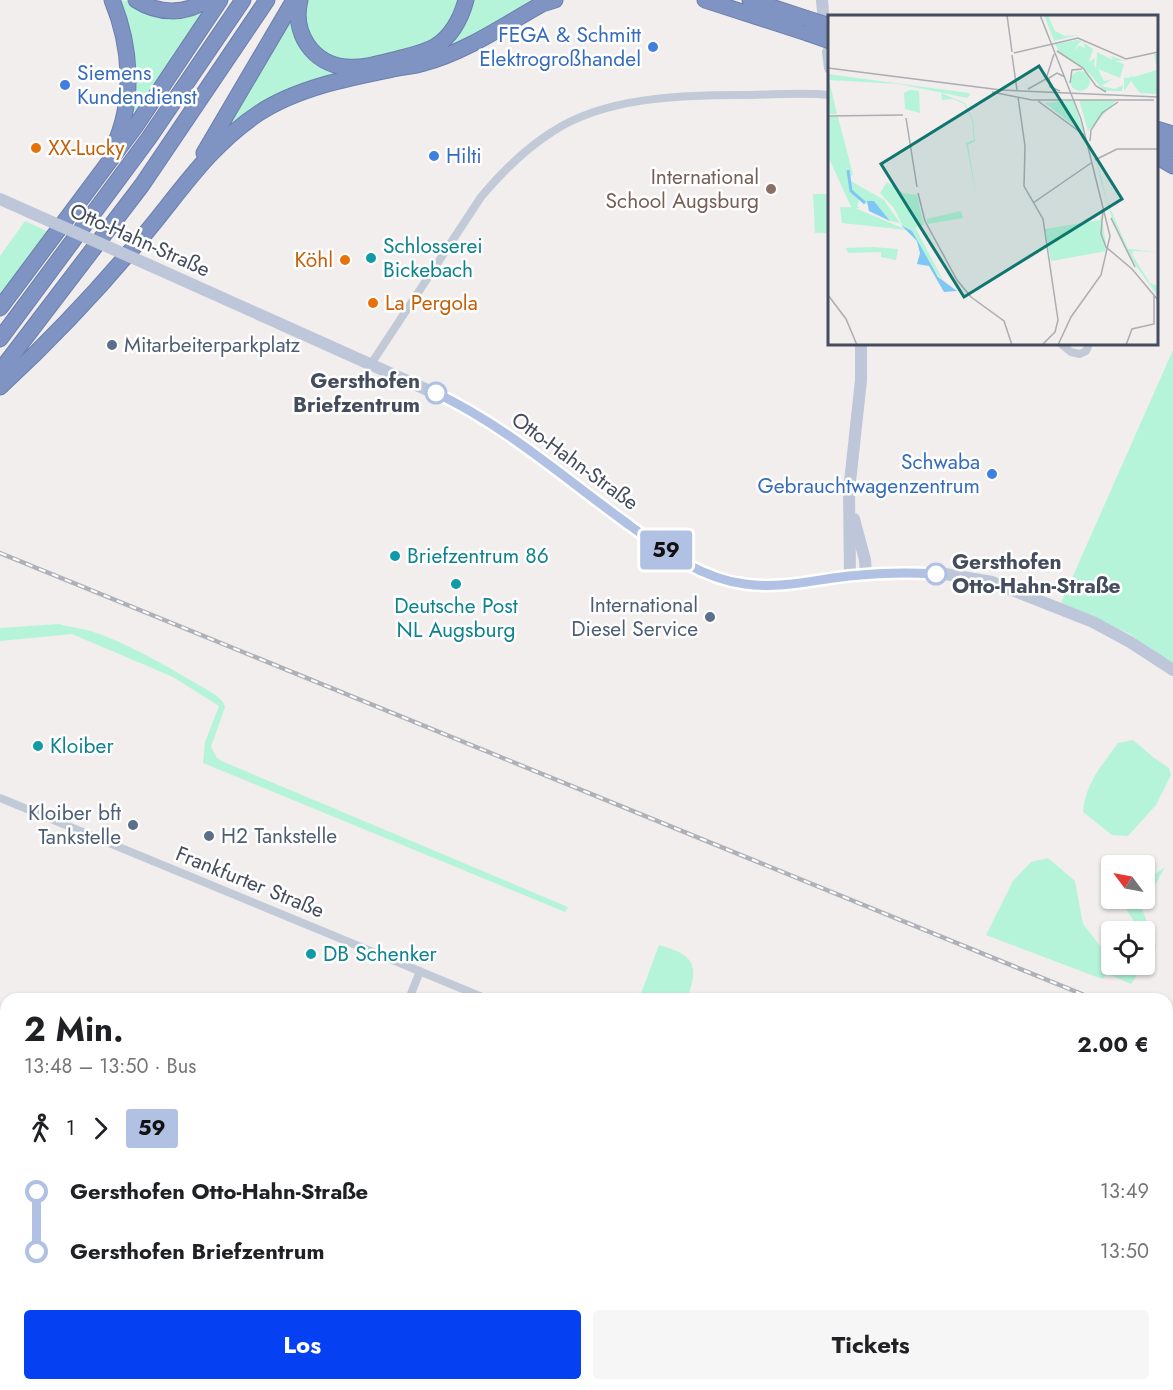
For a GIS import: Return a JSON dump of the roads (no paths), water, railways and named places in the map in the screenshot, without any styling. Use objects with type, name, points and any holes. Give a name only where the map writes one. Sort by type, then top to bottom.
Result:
[{"type":"highway","points":[[103,170],[121,130],[127,103],[129,76],[125,46],[112,0]]},
{"type":"highway","points":[[136,0],[150,8],[167,11],[189,9],[207,0]]},
{"type":"highway","points":[[0,308],[103,170],[220,0]]},
{"type":"highway","points":[[0,339],[149,138],[243,0]]},
{"type":"highway","points":[[0,370],[142,184],[267,0]]},
{"type":"highway","points":[[192,174],[294,0]]},
{"type":"highway","points":[[300,0],[298,21],[302,36],[309,48],[318,57],[332,64],[362,67],[436,46],[456,26],[466,0]]},
{"type":"highway","points":[[0,387],[117,266],[213,150],[260,113],[281,101],[346,80],[423,64],[445,57],[542,4],[555,0]]},
{"type":"highway","points":[[705,0],[806,26],[825,13]]},
{"type":"highway","points":[[750,0],[806,26],[828,46]]},
{"type":"highway","points":[[1158,129],[1173,133]]},
{"type":"highway","points":[[1158,145],[1173,149]]},
{"type":"highway","points":[[1158,157],[1173,166]]},
{"type":"street","points":[[371,364],[481,197],[502,172],[553,131],[583,117],[639,100],[704,95],[828,95]]},
{"type":"street","name":"Otto-Hahn-Straße","points":[[0,199],[442,396],[488,421],[654,543],[686,564],[708,574],[744,584],[772,586],[850,576],[924,573],[992,582],[1093,622],[1130,642],[1173,670]]},
{"type":"street","points":[[850,576],[849,491],[861,380],[861,345]]},
{"type":"street","points":[[1062,345],[1071,352],[1080,354],[1086,351],[1089,345]]},
{"type":"street","points":[[849,491],[865,560],[866,575]]},
{"type":"street","name":"Frankfurter Straße","points":[[0,798],[473,993]]},
{"type":"street","points":[[411,993],[420,971]]},
{"type":"railway","points":[[0,553],[1079,993]]},
{"type":"place","name":"FEGA & Schmitt Elektrogroßhandel","points":[[653,47]]},
{"type":"place","name":"Siemens Kundendienst","points":[[65,85]]},
{"type":"place","name":"XX-Lucky","points":[[36,148]]},
{"type":"place","name":"Hilti","points":[[434,156]]},
{"type":"place","name":"International School Augsburg","points":[[771,189]]},
{"type":"place","name":"Schlosserei Bickebach","points":[[371,258]]},
{"type":"place","name":"Köhl","points":[[345,260]]},
{"type":"place","name":"La Pergola","points":[[373,303]]},
{"type":"place","name":"Mitarbeiterparkplatz","points":[[112,345]]},
{"type":"place","name":"Gersthofen Briefzentrum","points":[[436,393]]},
{"type":"place","name":"Schwaba Gebrauchtwagenzentrum","points":[[992,474]]},
{"type":"place","name":"Briefzentrum 86","points":[[395,556]]},
{"type":"place","name":"Gersthofen Otto-Hahn-Straße","points":[[936,574]]},
{"type":"place","name":"Deutsche Post NL Augsburg","points":[[456,584]]},
{"type":"place","name":"International Diesel Service","points":[[710,617]]},
{"type":"place","name":"Kloiber","points":[[38,746]]},
{"type":"place","name":"Kloiber bft Tankstelle","points":[[133,825]]},
{"type":"place","name":"H2 Tankstelle","points":[[209,836]]},
{"type":"place","name":"DB Schenker","points":[[311,954]]}]
